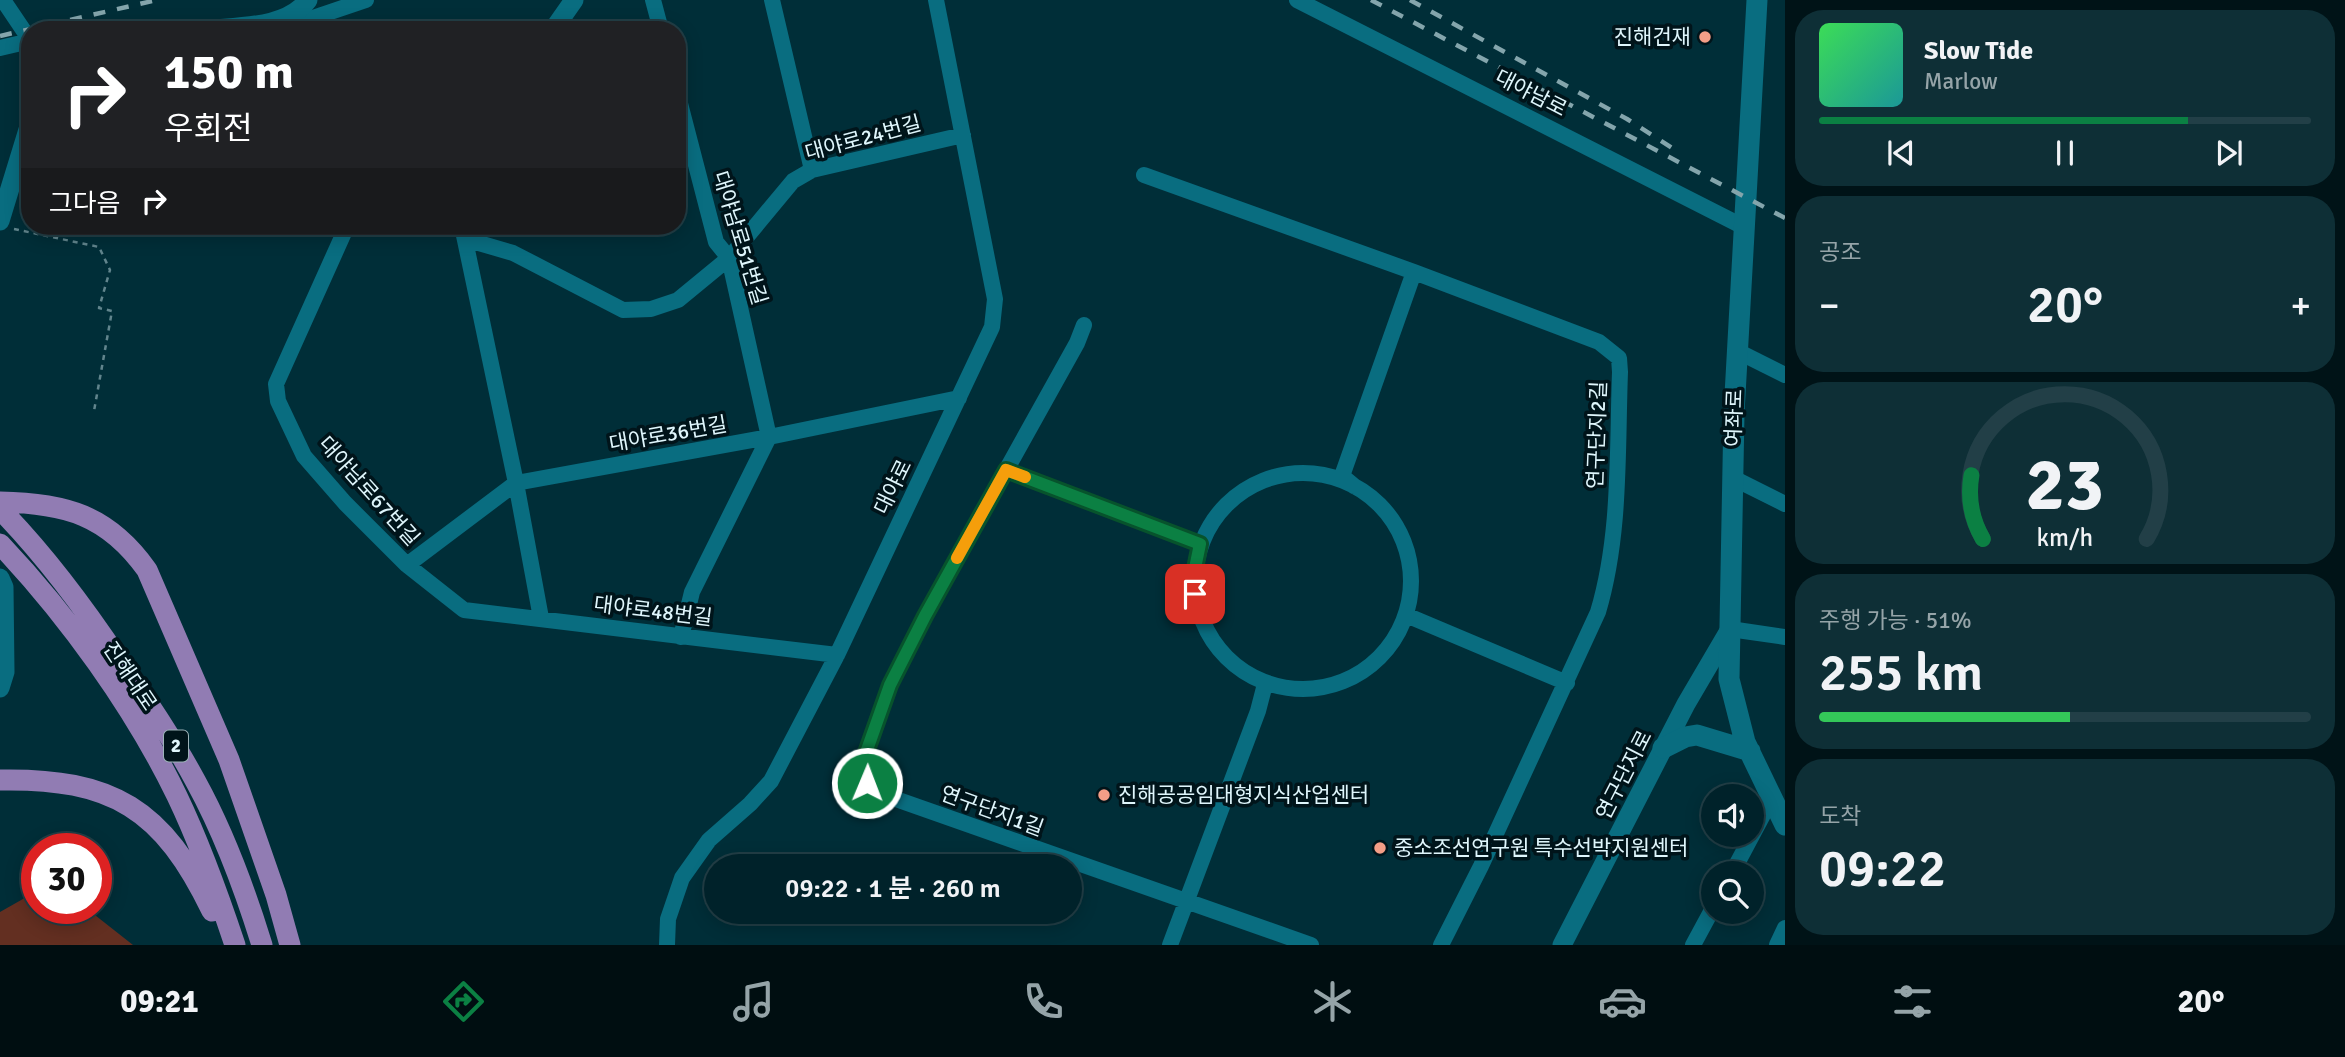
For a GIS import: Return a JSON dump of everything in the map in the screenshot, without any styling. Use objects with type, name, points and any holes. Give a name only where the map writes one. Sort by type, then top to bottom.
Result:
[{"type":"main road","name":"여좌로","points":[[1757,0],[1737,351],[1729,679],[1738,718],[1750,751],[1785,825]]},
{"type":"main road","points":[[0,502],[31,502],[87,516],[127,544],[147,570],[229,760],[276,895],[290,945]]},
{"type":"main road","name":"진해대로","points":[[0,509],[52,567],[164,726],[198,785],[234,865],[262,945]]},
{"type":"main road","name":"진해대로","points":[[0,544],[33,579],[71,628],[150,748],[176,796],[210,873],[235,945]]},
{"type":"main road","points":[[1663,748],[1685,737],[1697,735],[1750,751]]},
{"type":"main road","points":[[0,780],[64,782],[90,788],[126,803],[158,830],[189,865],[228,945]]},
{"type":"street","points":[[3,0],[21,27]]},
{"type":"street","points":[[281,21],[299,10],[308,0]]},
{"type":"street","points":[[304,21],[366,0]]},
{"type":"street","points":[[559,21],[574,0]]},
{"type":"street","points":[[653,0],[659,21]]},
{"type":"street","points":[[772,0],[812,170]]},
{"type":"street","name":"대야로","points":[[667,945],[668,919],[682,878],[690,863],[718,831],[750,804],[771,781],[837,655],[992,327],[995,308],[936,0]]},
{"type":"street","name":"대야남로","points":[[1297,0],[1744,227]]},
{"type":"street","points":[[0,48],[21,42]]},
{"type":"street","name":"대야남로51번길","points":[[686,127],[716,242],[729,258],[769,437]]},
{"type":"street","name":"대야로24번길","points":[[468,235],[513,253],[623,310],[651,309],[678,300],[729,258],[793,181],[812,170],[962,135]]},
{"type":"street","points":[[6,225],[21,161]]},
{"type":"street","name":"연구단지2길","points":[[1144,175],[1599,342],[1619,358],[1613,545],[1598,612],[1481,866],[1441,945]]},
{"type":"street","name":"대야남로67번길","points":[[343,235],[276,384],[278,401],[304,456],[345,503],[408,565],[464,610]]},
{"type":"street","points":[[463,235],[516,483],[541,618]]},
{"type":"street","points":[[1354,486],[1325,475],[1294,473],[1264,480],[1236,495],[1215,517],[1200,544],[1193,578],[1198,611],[1212,642],[1235,667],[1265,684],[1299,690],[1334,686],[1366,671],[1391,646],[1406,615],[1412,586],[1409,556],[1397,528],[1379,504],[1342,476],[1414,272]]},
{"type":"street","name":"연구단지1길","points":[[1084,325],[1077,343],[925,616],[890,685],[862,764],[867,783],[890,797],[1311,945]]},
{"type":"street","points":[[1737,351],[1785,375]]},
{"type":"street","name":"대야로36번길","points":[[408,565],[516,483],[769,437],[959,398]]},
{"type":"street","points":[[681,636],[692,592],[769,437]]},
{"type":"street","points":[[1006,470],[1200,544]]},
{"type":"street","points":[[1733,478],[1785,504]]},
{"type":"street","points":[[0,578],[4,587],[2,613],[5,672],[0,688]]},
{"type":"street","name":"대야로48번길","points":[[464,610],[837,655]]},
{"type":"street","points":[[1406,615],[1566,683]]},
{"type":"street","points":[[1730,629],[1785,637]]},
{"type":"street","name":"연구단지로","points":[[1562,945],[1686,704],[1730,629]]},
{"type":"street","points":[[1170,945],[1258,711],[1265,684]]},
{"type":"street","points":[[1738,861],[1772,797]]},
{"type":"street","points":[[1693,945],[1704,924]]},
{"type":"street","points":[[1777,945],[1785,928]]},
{"type":"path","points":[[48,235],[99,247],[110,270],[99,308],[112,311],[94,411]]},
{"type":"shaded area","points":[[21,900],[21,924],[106,924],[133,945],[0,945],[0,912]]},
{"type":"railway","points":[[65,21],[157,0]]},
{"type":"railway","points":[[1371,0],[1785,218]]},
{"type":"railway","points":[[1410,0],[1627,119],[1672,148]]},
{"type":"railway","points":[[0,36],[21,31]]},
{"type":"slow traffic","points":[[957,558],[1006,470],[1025,477]]},
{"type":"place","name":"진해건재","points":[[1705,37]]},
{"type":"place","name":"진해공공임대형지식산업센터","points":[[1104,795]]},
{"type":"place","name":"중소조선연구원 특수선박지원센터","points":[[1380,848]]},
{"type":"route","points":[[867,783],[862,764],[890,685],[1006,470],[1200,544],[1193,578],[1195,594]]}]
